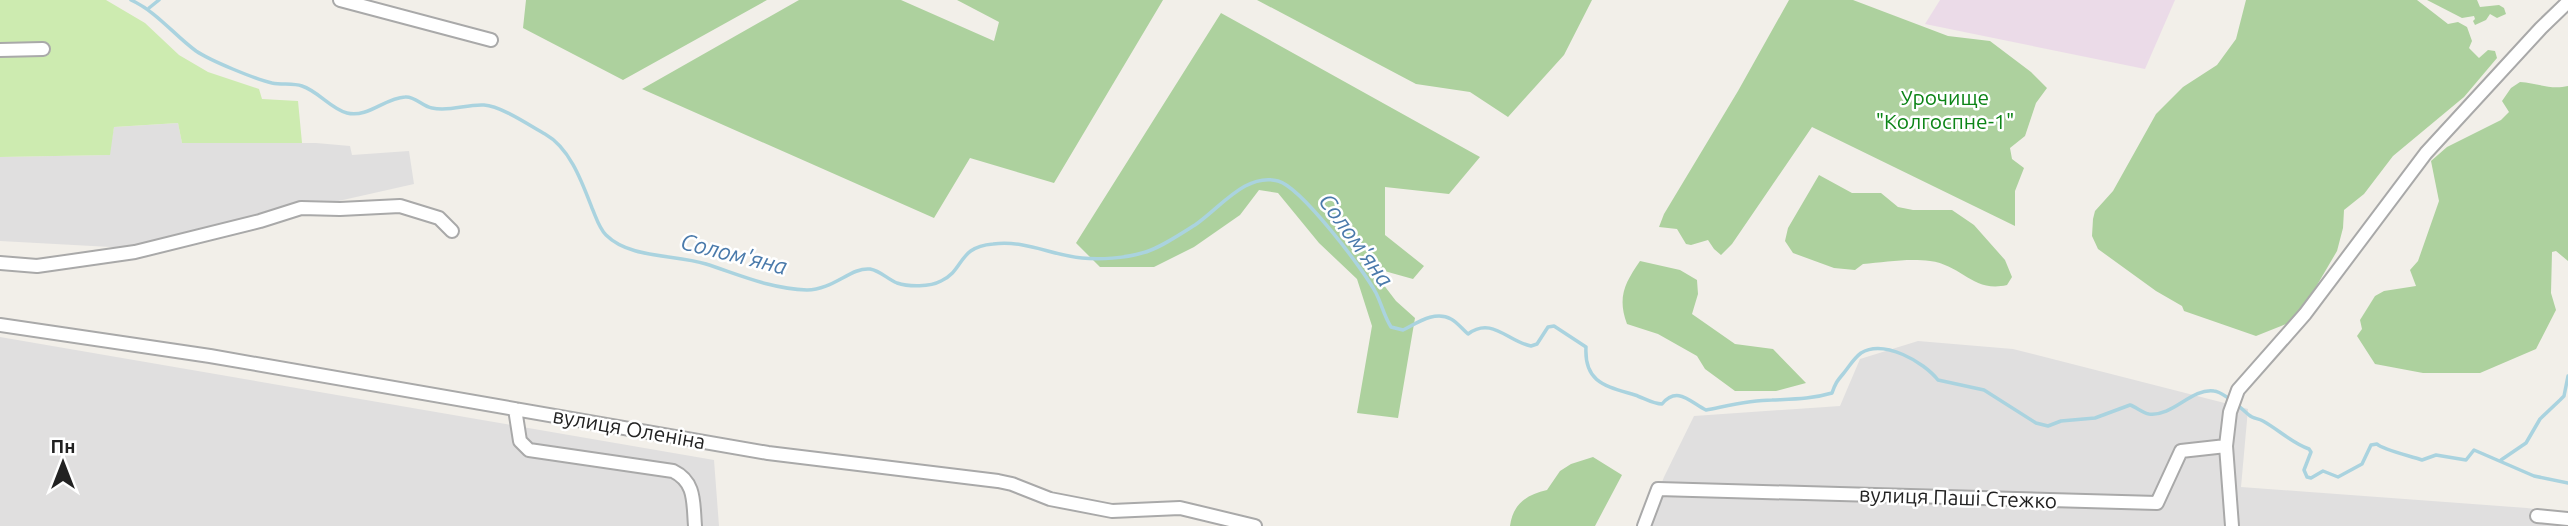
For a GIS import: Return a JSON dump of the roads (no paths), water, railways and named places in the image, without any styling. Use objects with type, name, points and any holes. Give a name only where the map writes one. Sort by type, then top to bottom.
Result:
[{"type":"street","points":[[340,0],[491,40]]},
{"type":"street","points":[[2232,526],[2225,446],[2230,412],[2238,390],[2305,314],[2426,153],[2568,2]]},
{"type":"street","points":[[0,50],[43,49]]},
{"type":"street","points":[[0,264],[37,266],[135,252],[301,208],[400,206],[439,218],[452,231]]},
{"type":"street","name":"вулиця Оленіна","points":[[0,325],[210,356],[768,453],[998,481],[1050,499],[1112,511],[1180,508],[1255,526]]},
{"type":"street","points":[[515,410],[520,441],[529,450],[673,471],[684,477],[692,491],[695,526]]},
{"type":"street","name":"вулиця Паші Стежко","points":[[1644,526],[1658,489],[2157,503],[2181,451],[2225,446]]},
{"type":"street","points":[[2538,516],[2568,520]]},
{"type":"waterway","name":"Солом'яна","points":[[131,0],[149,11],[203,55],[264,81],[302,86],[347,113],[362,113],[405,97],[432,108],[484,105],[507,112],[545,134],[561,148],[579,177],[601,229],[616,243],[640,252],[706,264],[781,287],[816,289],[863,269],[877,271],[902,284],[931,284],[949,276],[973,249],[993,244],[1017,244],[1089,259],[1135,255],[1162,245],[1195,225],[1244,187],[1266,180],[1278,181],[1301,198],[1346,249],[1376,293],[1391,327],[1403,330],[1426,318],[1439,316],[1451,319],[1468,334],[1477,329],[1492,329],[1531,346],[1537,344],[1548,327],[1554,326],[1586,347],[1589,368],[1599,381],[1655,403],[1662,404],[1673,396],[1678,396],[1689,399],[1706,410],[1755,401],[1825,395],[1832,393],[1853,360],[1861,353],[1870,349],[1881,349],[1903,354],[1923,366],[1938,380],[1984,390],[2036,423],[2048,426],[2061,421],[2095,418],[2130,405],[2147,413],[2158,414],[2206,391],[2218,392],[2251,416],[2309,449],[2311,452],[2304,470],[2307,477],[2311,478],[2323,471],[2338,477],[2362,464],[2371,445],[2377,444],[2422,460],[2436,455],[2466,460],[2474,450],[2534,476],[2568,483]]},
{"type":"waterway","points":[[149,8],[159,0]]},
{"type":"waterway","points":[[2501,460],[2526,443],[2540,419],[2564,396],[2568,376]]},
{"type":"park label","name":"Урочище \"Колгоспне-1\"","points":[[1945,110]]}]
